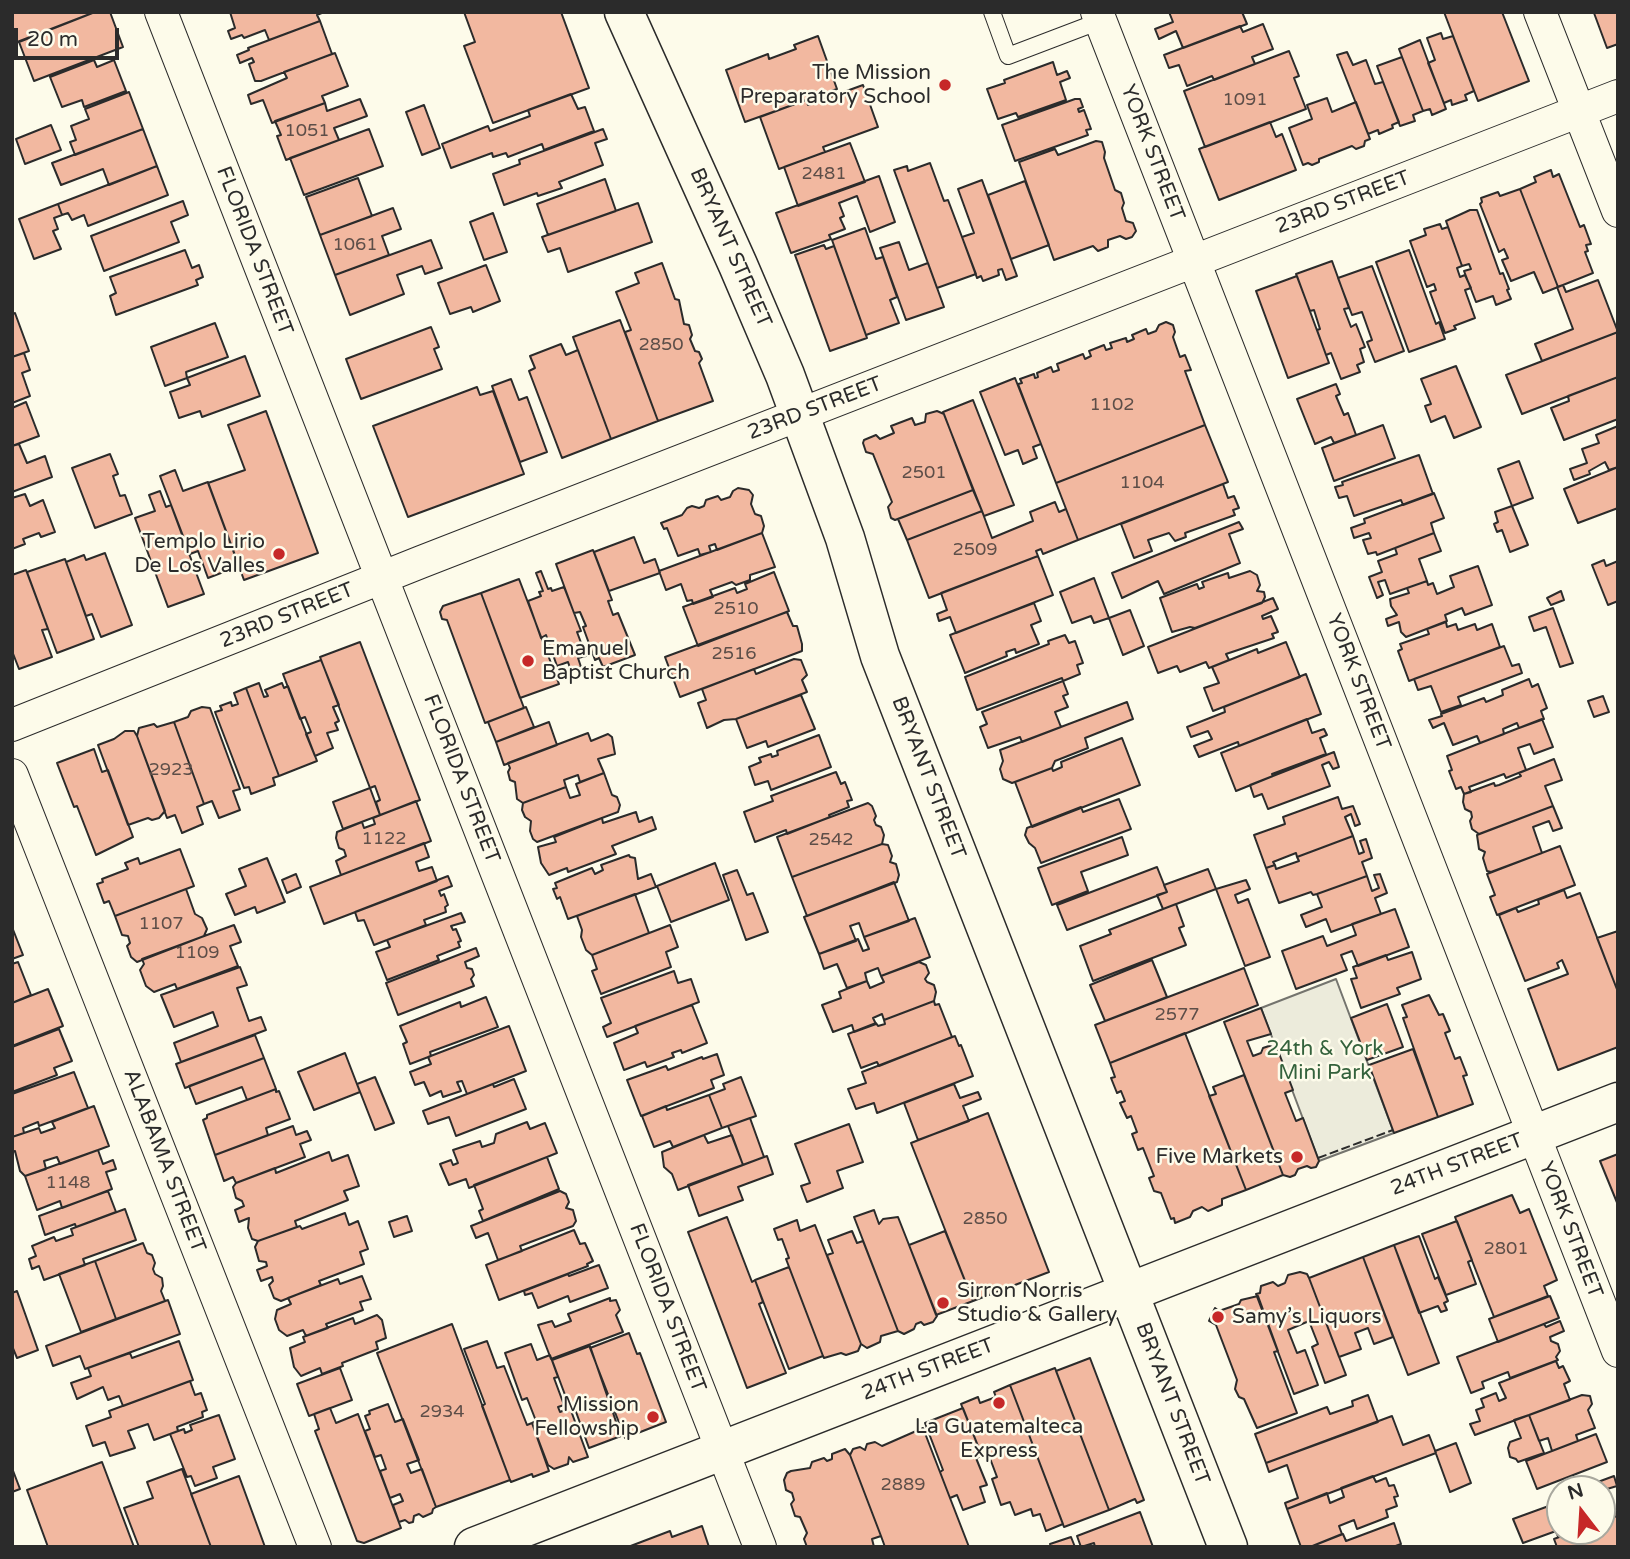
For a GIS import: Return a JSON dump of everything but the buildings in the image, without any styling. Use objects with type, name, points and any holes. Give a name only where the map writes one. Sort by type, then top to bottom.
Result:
[{"type":"street","name":"FLORIDA STREET","points":[[161,12],[760,1547]]},
{"type":"street","name":"BRYANT STREET","points":[[624,12],[785,375],[845,538],[880,656],[1228,1547]]},
{"type":"street","points":[[1540,12],[1618,211]]},
{"type":"street","name":"YORK STREET","points":[[1099,17],[1618,1351]]},
{"type":"street","name":"23RD STREET","points":[[12,724],[1618,96]]},
{"type":"street","name":"ALABAMA STREET","points":[[12,775],[315,1547]]},
{"type":"street","name":"24TH STREET","points":[[474,1547],[1618,1102]]},
{"type":"lane","points":[[992,12],[1009,56],[1099,17]]},
{"type":"green space","name":"24th & York Mini Park","points":[[1336,979],[1394,1133],[1319,1161],[1261,1008]]},
{"type":"fence","points":[[1318,1158],[1393,1130]]},
{"type":"place","name":"The Mission Preparatory School","points":[[945,85]]},
{"type":"place","name":"Templo Lirio De Los Valles","points":[[279,554]]},
{"type":"place","name":"Emanuel Baptist Church","points":[[528,661]]},
{"type":"place","name":"Five Markets","points":[[1297,1157]]},
{"type":"place","name":"Sirron Norris Studio & Gallery","points":[[943,1303]]},
{"type":"place","name":"Samy’s Liquors","points":[[1218,1317]]},
{"type":"place","name":"La Guatemalteca Express","points":[[999,1403]]},
{"type":"place","name":"Mission Fellowship","points":[[653,1417]]}]
